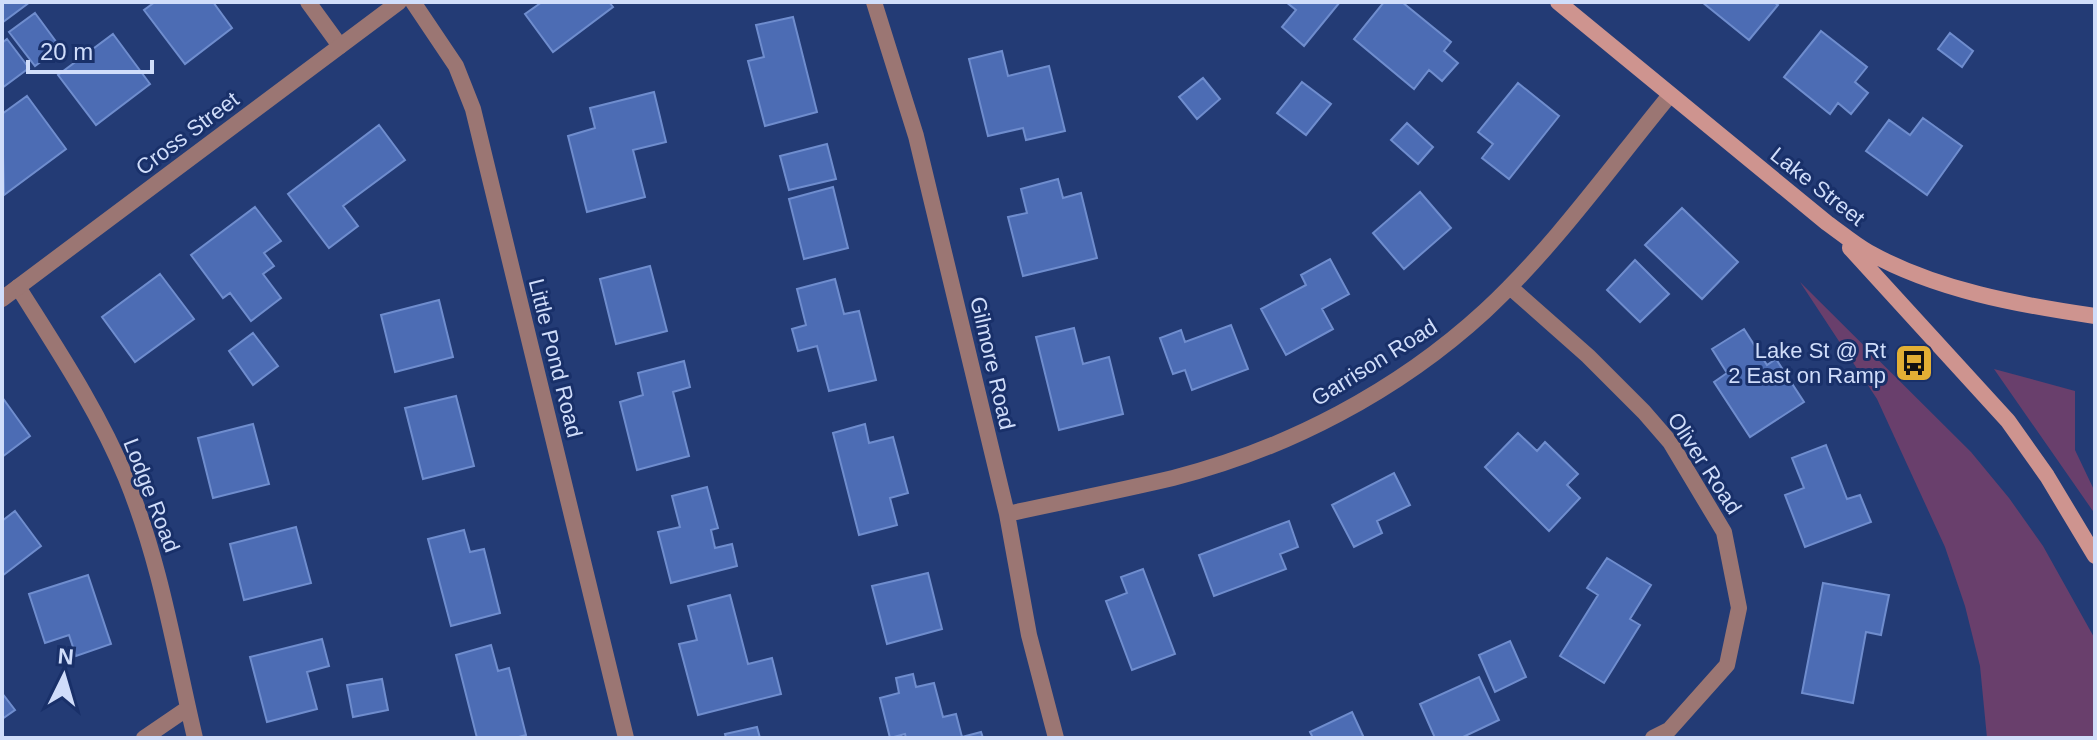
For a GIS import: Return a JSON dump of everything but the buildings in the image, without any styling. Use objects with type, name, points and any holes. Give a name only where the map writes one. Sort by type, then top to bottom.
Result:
[{"type":"main road","name":"Lake Street","points":[[1558,2],[1827,223],[1865,250],[1930,279],[2020,302],[2095,316]]},
{"type":"main road","points":[[1827,223],[2008,421],[2047,476],[2095,556]]},
{"type":"street","points":[[308,2],[340,46]]},
{"type":"street","name":"Cross Street","points":[[2,299],[399,2]]},
{"type":"street","name":"Little Pond Road","points":[[413,2],[456,66],[473,109],[626,738]]},
{"type":"street","name":"Gilmore Road","points":[[874,2],[916,136],[1007,514],[1029,635],[1056,738]]},
{"type":"street","name":"Garrison Road","points":[[1007,514],[1174,477],[1251,453],[1317,424],[1375,392],[1423,361],[1474,321],[1510,287],[1670,95]]},
{"type":"street","name":"Lodge Road","points":[[18,287],[89,401],[126,478],[161,581],[195,738]]},
{"type":"street","name":"Oliver Road","points":[[1510,287],[1588,356],[1644,412],[1670,442],[1724,532],[1739,608],[1727,665],[1669,730],[1653,738]]},
{"type":"street","points":[[144,738],[188,708]]},
{"type":"shaded area","points":[[1800,282],[1971,452],[2043,546],[2095,639],[2095,738],[1987,738],[1980,666],[1965,606],[1945,547],[1877,399]]},
{"type":"shaded area","points":[[1994,369],[2075,391],[2075,450],[2095,492],[2095,514]]},
{"type":"place","name":"Lake St @ Rt 2 East on Ramp","points":[[1914,363]]}]
